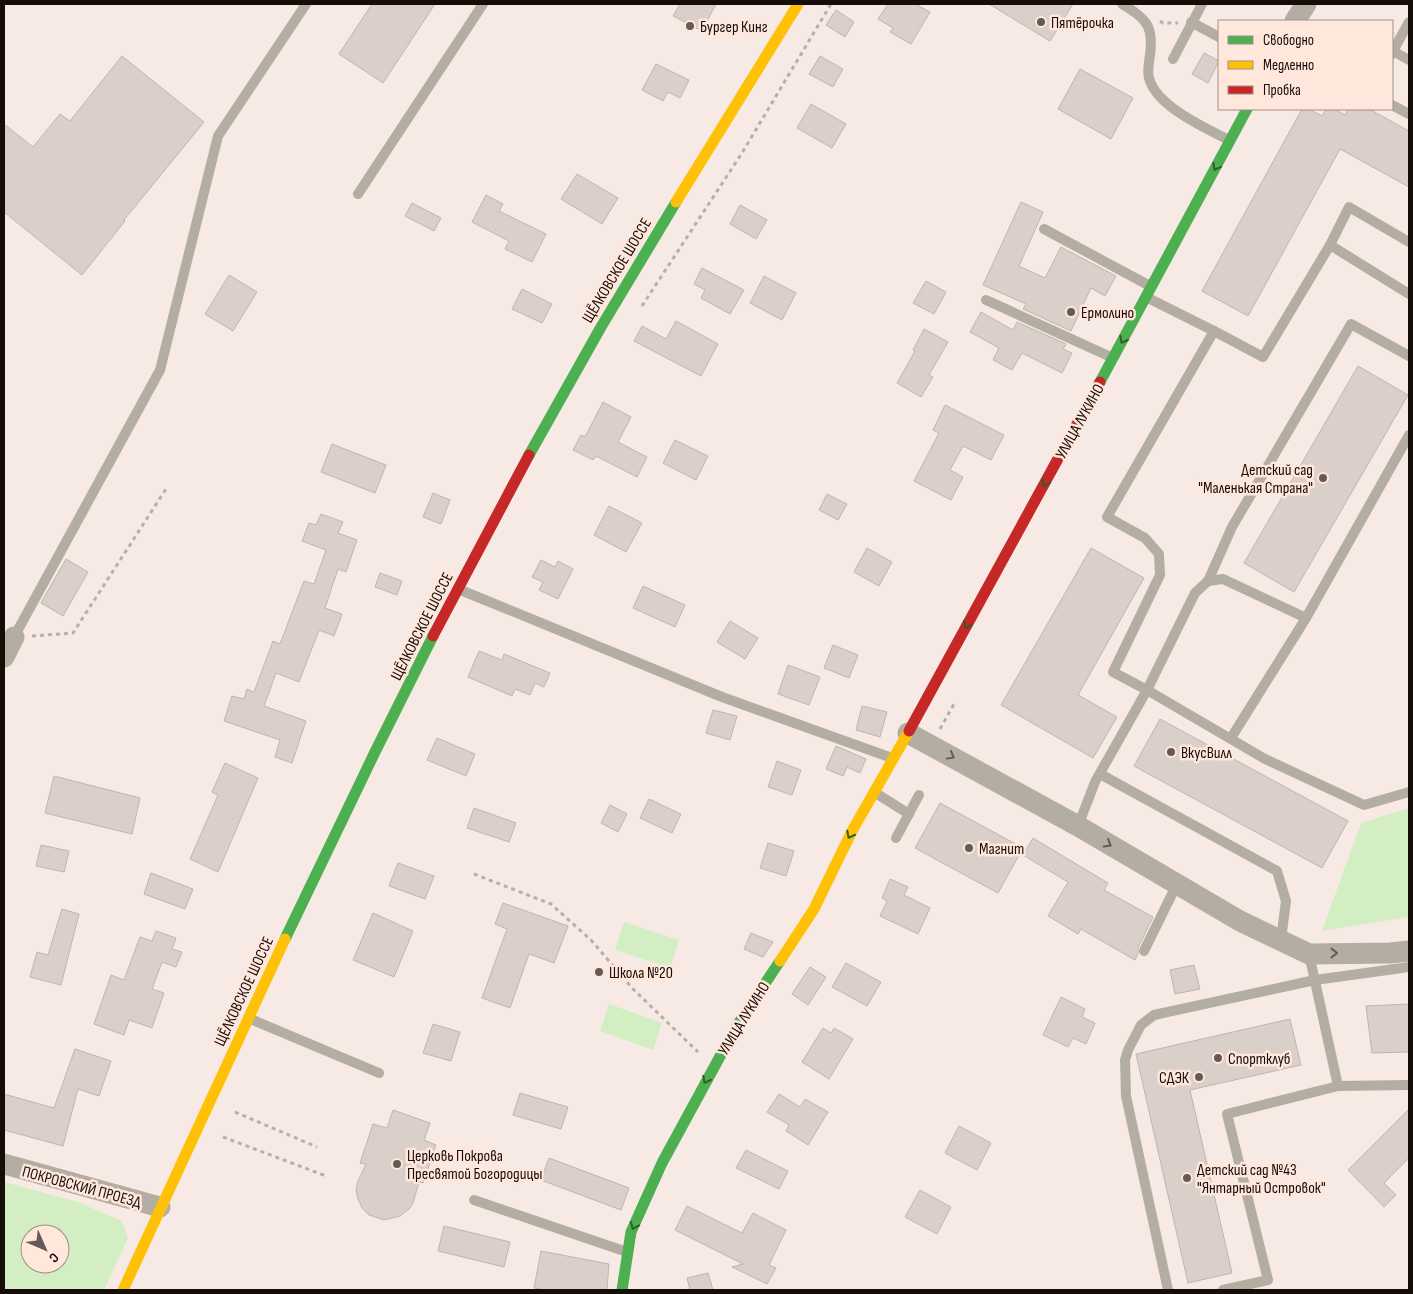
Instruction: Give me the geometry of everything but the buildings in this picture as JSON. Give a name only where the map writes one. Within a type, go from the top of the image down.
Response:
[{"type":"main road","name":"ЩЁЛКОВСКОЕ ШОССЕ","points":[[123,1290],[331,840],[457,588],[614,304],[798,4]]},
{"type":"main road","name":"УЛИЦА ЛУКИНО","points":[[622,1290],[631,1232],[662,1163],[712,1067],[736,1026],[814,909],[852,830],[908,733],[1246,110]]},
{"type":"street","points":[[1296,20],[1306,4]]},
{"type":"street","points":[[4,657],[14,637]]},
{"type":"street","points":[[908,733],[1078,826],[1240,921],[1309,954],[1409,951]]},
{"type":"street","name":"ПОКРОВСКИЙ ПРОЕЗД","points":[[4,1164],[160,1207]]},
{"type":"lane","points":[[14,637],[160,370],[218,136],[306,4]]},
{"type":"lane","points":[[358,194],[483,4]]},
{"type":"lane","points":[[1122,4],[1136,12],[1146,22],[1152,34],[1149,77],[1153,86],[1174,108],[1195,122],[1230,140]]},
{"type":"lane","points":[[1173,59],[1202,4]]},
{"type":"lane","points":[[1192,22],[1218,37]]},
{"type":"lane","points":[[1409,22],[1393,53],[1409,60]]},
{"type":"lane","points":[[1393,106],[1409,114]]},
{"type":"lane","points":[[1044,229],[1214,331],[1264,357],[1330,245],[1348,207],[1409,242]]},
{"type":"lane","points":[[1330,245],[1409,294]]},
{"type":"lane","points":[[986,300],[1113,358]]},
{"type":"lane","points":[[1078,826],[1100,774],[1147,690],[1195,593],[1208,581],[1232,526],[1351,324],[1409,356]]},
{"type":"lane","points":[[1214,331],[1107,517],[1144,538],[1159,554],[1160,575],[1113,672],[1266,758],[1364,805],[1409,792]]},
{"type":"lane","points":[[1230,738],[1306,618],[1409,435]]},
{"type":"lane","points":[[1208,581],[1223,579],[1306,618]]},
{"type":"lane","points":[[457,588],[722,698],[893,759]]},
{"type":"lane","points":[[1100,774],[1277,871],[1286,901],[1281,940]]},
{"type":"lane","points":[[874,792],[909,814]]},
{"type":"lane","points":[[896,838],[919,795]]},
{"type":"lane","points":[[1144,951],[1177,884]]},
{"type":"lane","points":[[1309,954],[1338,1086]]},
{"type":"lane","points":[[1168,1290],[1126,1096],[1125,1060],[1141,1025],[1154,1015],[1315,980],[1409,967]]},
{"type":"lane","points":[[248,1018],[379,1073]]},
{"type":"lane","points":[[1222,1290],[1268,1280],[1227,1114],[1338,1086],[1409,1085]]},
{"type":"lane","points":[[474,1200],[628,1252]]},
{"type":"path","points":[[638,312],[742,153],[831,4]]},
{"type":"path","points":[[14,637],[73,634],[166,489]]},
{"type":"path","points":[[474,874],[551,904],[591,940],[633,989],[699,1053]]},
{"type":"path","points":[[235,1112],[317,1146]]},
{"type":"path","points":[[223,1137],[326,1176]]},
{"type":"green space","points":[[1409,808],[1409,917],[1322,931],[1361,823]]},
{"type":"green space","points":[[624,922],[679,940],[670,968],[615,950]]},
{"type":"green space","points":[[609,1004],[662,1023],[653,1050],[600,1031]]},
{"type":"green space","points":[[4,1182],[78,1202],[122,1221],[128,1238],[104,1290],[4,1290]]},
{"type":"traffic: fast","points":[[1100,382],[1246,110]]},
{"type":"traffic: fast","points":[[529,455],[601,327],[676,202]]},
{"type":"traffic: fast","points":[[285,939],[433,636]]},
{"type":"traffic: fast","points":[[622,1290],[631,1232],[662,1163],[736,1027],[780,961]]},
{"type":"traffic: slow","points":[[676,202],[798,4]]},
{"type":"traffic: slow","points":[[780,961],[814,909],[852,831],[909,731]]},
{"type":"traffic: slow","points":[[123,1290],[285,939]]},
{"type":"traffic: jam","points":[[909,731],[1100,382]]},
{"type":"traffic: jam","points":[[433,636],[529,455]]},
{"type":"place","name":"Пятёрочка","points":[[1041,22]]},
{"type":"place","name":"Бургер Кинг","points":[[690,26]]},
{"type":"place","name":"Ермолино","points":[[1071,312]]},
{"type":"place","name":"Детский сад \"Маленькая Страна\"","points":[[1323,478]]},
{"type":"place","name":"ВкусВилл","points":[[1171,752]]},
{"type":"place","name":"Магнит","points":[[969,848]]},
{"type":"place","name":"Школа №20","points":[[599,972]]},
{"type":"place","name":"Спортклуб","points":[[1218,1058]]},
{"type":"place","name":"СДЭК","points":[[1199,1077]]},
{"type":"place","name":"Церковь Покрова Пресвятой Богородицы","points":[[397,1164]]},
{"type":"place","name":"Детский сад №43 \"Янтарный Островок\"","points":[[1187,1178]]}]
